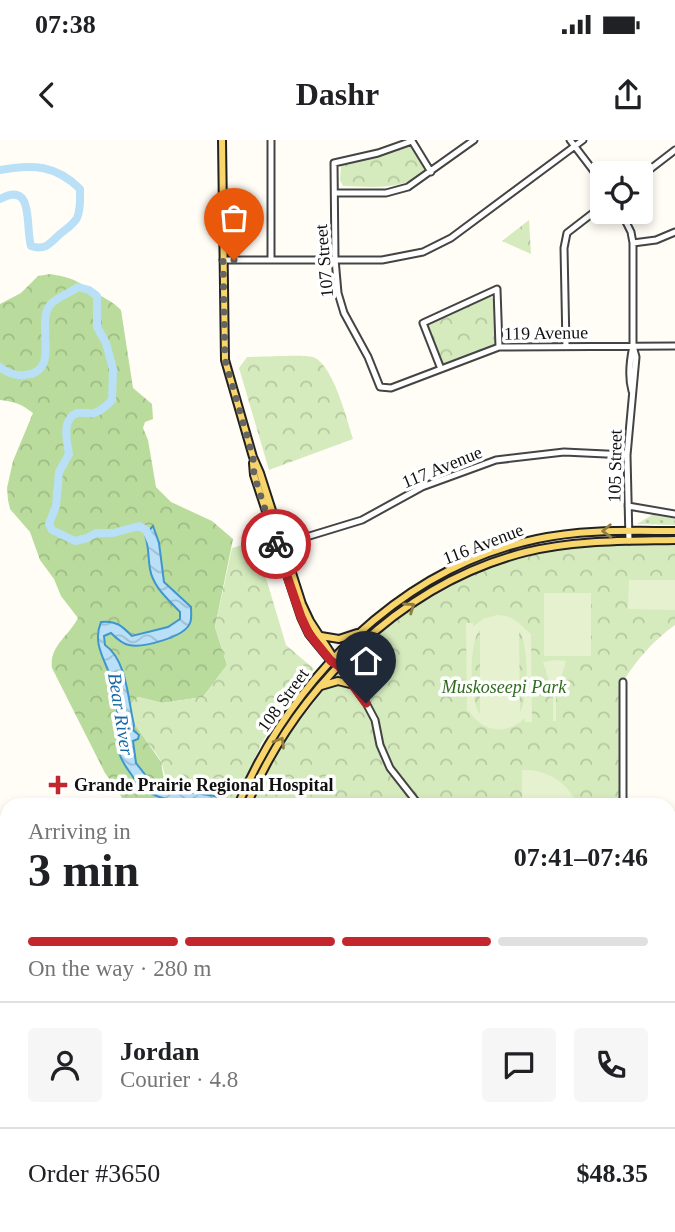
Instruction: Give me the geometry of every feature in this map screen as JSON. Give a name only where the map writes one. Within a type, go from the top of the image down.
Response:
[{"type":"main road","name":"108 Street","points":[[222,140],[225,360],[301,617],[309,634],[333,659]]},
{"type":"main road","name":"116 Avenue","points":[[333,659],[390,608],[434,580],[491,552],[554,536],[675,531]]},
{"type":"main road","name":"116 Avenue","points":[[339,666],[405,610],[449,583],[511,556],[555,546],[675,540]]},
{"type":"main road","name":"108 Street","points":[[279,545],[302,604],[333,659]]},
{"type":"main road","points":[[317,632],[329,639],[339,639],[363,631]]},
{"type":"main road","name":"108 Street","points":[[241,798],[276,731],[310,684],[333,659]]},
{"type":"main road","points":[[333,659],[339,666]]},
{"type":"main road","name":"108 Street","points":[[251,798],[284,734],[320,686],[339,666]]},
{"type":"main road","points":[[320,686],[338,681],[354,685]]},
{"type":"street","points":[[271,140],[271,260]]},
{"type":"street","points":[[335,193],[396,191],[408,187],[474,140]]},
{"type":"street","points":[[570,140],[590,166]]},
{"type":"street","points":[[223,260],[394,259],[422,252],[451,238],[583,140]]},
{"type":"street","points":[[412,141],[431,172]]},
{"type":"street","name":"107 Street","points":[[383,389],[344,313],[338,293],[334,259],[334,163],[378,153],[412,141]]},
{"type":"street","points":[[653,167],[675,150]]},
{"type":"street","points":[[566,346],[567,233],[590,215]]},
{"type":"street","name":"105 Street","points":[[627,224],[633,243],[633,346],[636,357],[627,455],[629,541]]},
{"type":"street","points":[[633,243],[656,240],[675,232]]},
{"type":"street","points":[[441,369],[423,323],[497,289],[499,347]]},
{"type":"street","name":"119 Avenue","points":[[383,389],[499,347],[675,346]]},
{"type":"street","name":"117 Avenue","points":[[279,545],[362,520],[422,487],[496,460],[564,452],[627,455]]},
{"type":"street","points":[[628,506],[675,514]]},
{"type":"street","points":[[339,666],[354,685],[374,720],[380,745],[390,768],[414,798]]},
{"type":"street","points":[[623,798],[624,682]]},
{"type":"green space","points":[[407,146],[413,148],[424,169],[423,175],[394,185],[343,186],[340,180],[341,165]]},
{"type":"green space","points":[[529,220],[531,254],[502,241]]},
{"type":"green space","points":[[50,274],[78,282],[121,310],[133,388],[152,404],[153,419],[145,422],[143,428],[148,440],[156,487],[171,502],[212,521],[233,539],[215,627],[227,665],[203,697],[162,703],[138,697],[132,720],[161,762],[164,780],[157,796],[161,798],[122,798],[105,773],[52,668],[57,647],[78,618],[61,596],[54,579],[40,560],[30,532],[10,509],[7,488],[13,461],[33,413],[17,404],[0,400],[0,304],[21,293],[38,276]]},
{"type":"green space","points":[[490,296],[495,301],[495,347],[447,365],[443,363],[428,324]]},
{"type":"green space","points":[[308,356],[320,362],[333,381],[353,439],[269,470],[239,368],[247,357]]},
{"type":"green space","points":[[652,515],[675,519],[675,525],[637,524]]},
{"type":"green space","points":[[260,519],[270,552],[260,558],[286,645],[314,669],[262,742],[237,798],[182,798],[171,789],[160,760],[137,728],[130,710],[138,697],[162,703],[203,697],[227,665],[215,627],[232,548],[249,543]]},
{"type":"green space","name":"Muskoseepi Park","points":[[675,542],[675,625],[646,651],[623,682],[626,798],[254,798],[280,746],[350,656],[419,601],[480,568],[563,545]]},
{"type":"green space","points":[[629,580],[675,580],[675,610],[628,609]]},
{"type":"green space","points":[[544,593],[591,593],[591,656],[544,656]]},
{"type":"green space","points":[[497,615],[508,617],[531,634],[532,722],[525,722],[525,718],[510,727],[495,729],[481,723],[467,711],[466,623],[473,623],[473,627],[483,619]],"holes":[[[480,631],[480,714],[472,685],[473,647]],[[519,631],[525,647],[527,671],[520,712]]]},
{"type":"green space","points":[[566,661],[556,694],[556,721],[553,721],[553,694],[543,662]]},
{"type":"green space","points":[[522,770],[531,770],[555,778],[574,798],[522,798]]},
{"type":"water","points":[[153,526],[159,543],[164,582],[191,607],[191,617],[187,628],[180,633],[153,643],[129,645],[111,633],[104,636],[105,645],[118,660],[122,670],[133,730],[139,735],[138,739],[133,741],[136,763],[151,782],[168,789],[219,798],[164,798],[150,793],[137,783],[119,753],[116,694],[99,647],[98,631],[101,622],[118,624],[132,636],[168,627],[180,619],[180,612],[154,581],[145,535]]},
{"type":"waterway","name":"Bear River","points":[[0,170],[33,167],[62,175],[80,189],[80,208],[71,225],[40,248],[31,246],[24,201],[19,196],[11,195],[0,199]]},
{"type":"waterway","name":"Bear River","points":[[0,367],[18,375],[36,372],[45,357],[46,313],[50,305],[78,287],[97,296],[97,327],[106,343],[113,369],[112,400],[97,412],[77,413],[69,420],[66,431],[69,454],[59,472],[56,506],[49,524],[52,530],[75,541],[96,533],[113,533],[139,526],[146,530],[152,543]]},
{"type":"way so far","points":[[234,260],[223,260],[225,360],[253,457],[254,475],[276,544]]},
{"type":"place","name":"Grande Prairie Regional Hospital","points":[[58,785]]},
{"type":"route","points":[[276,544],[309,634],[331,661],[339,666],[366,703]]}]
